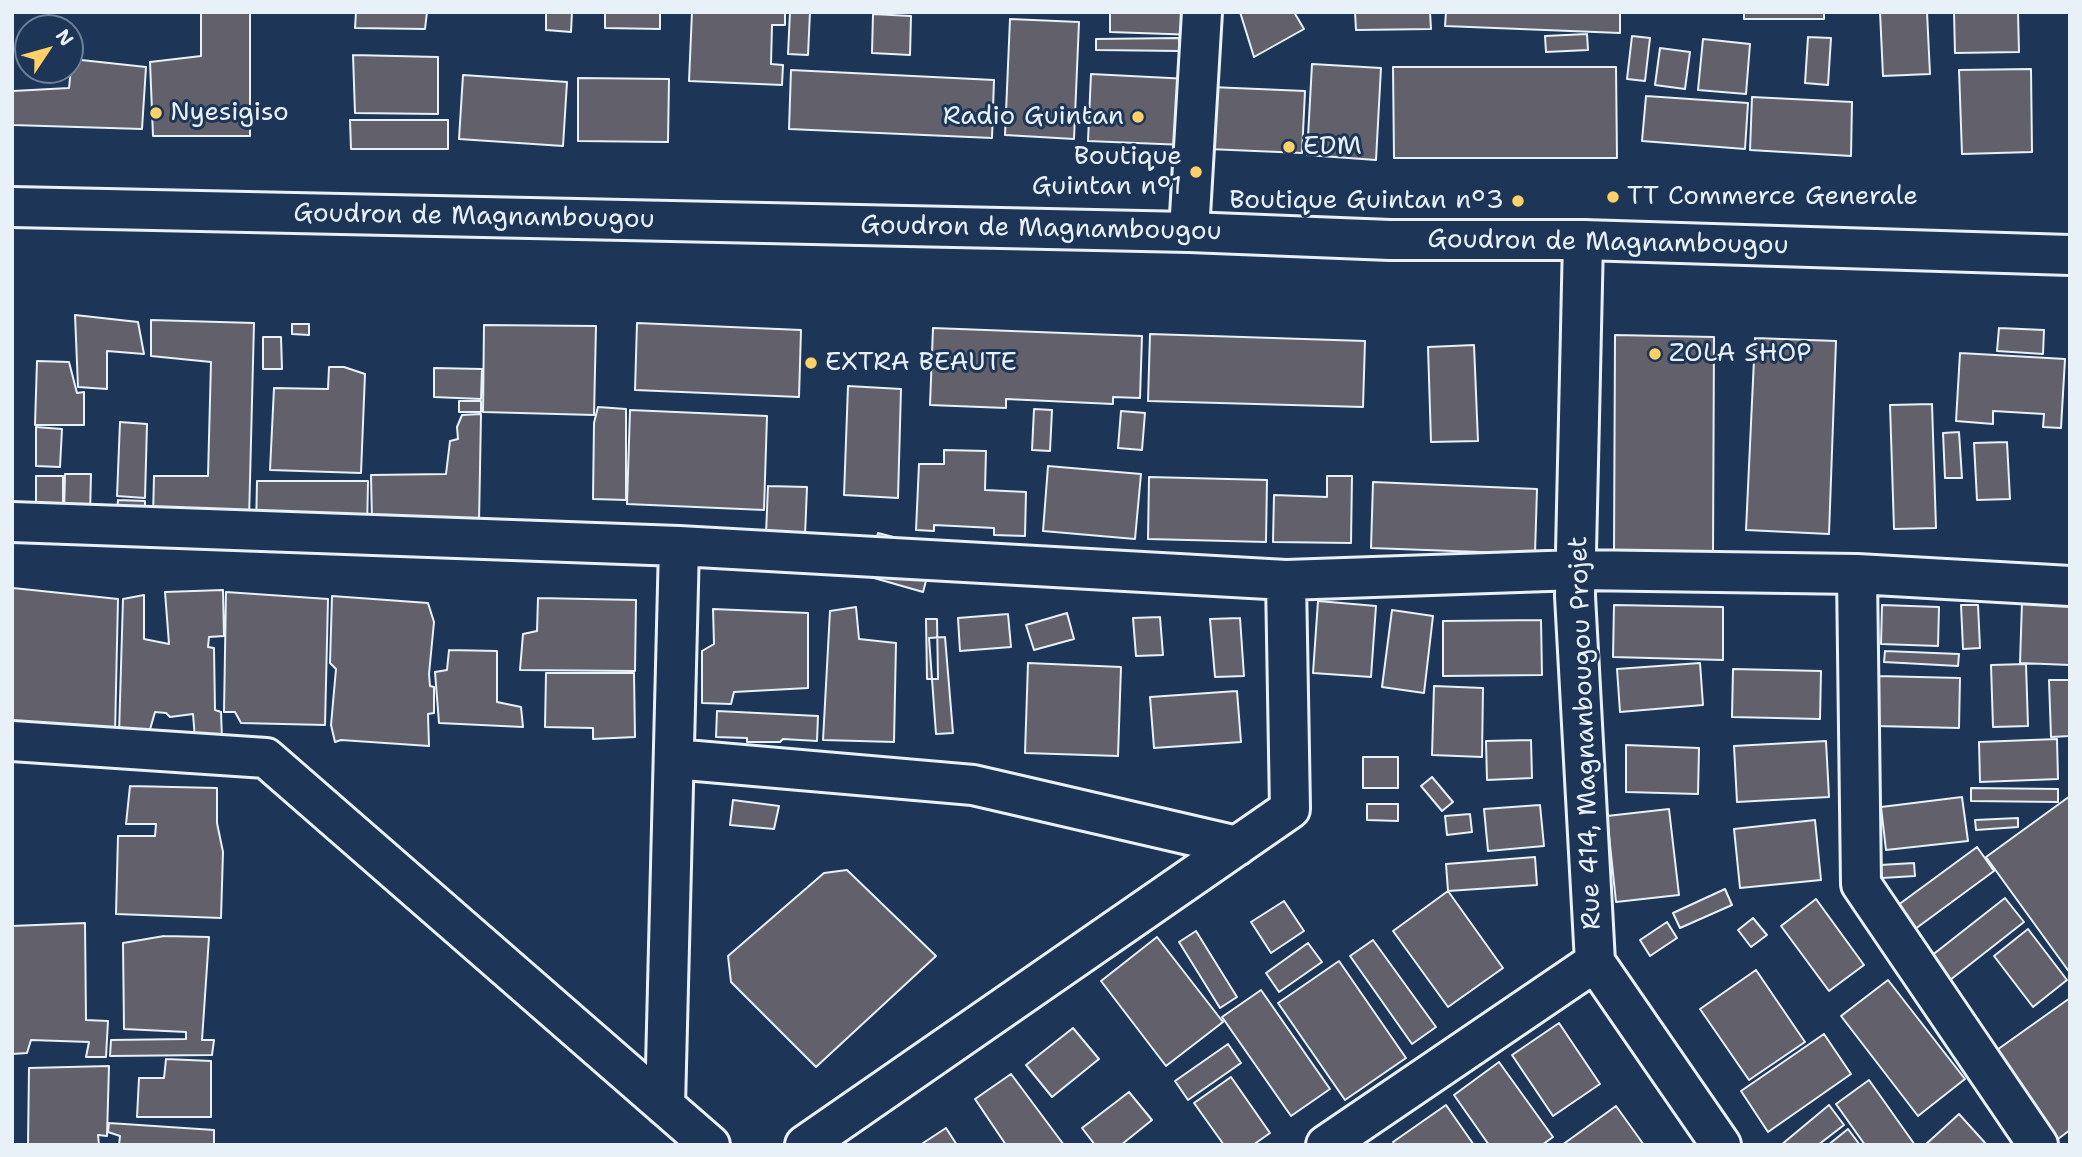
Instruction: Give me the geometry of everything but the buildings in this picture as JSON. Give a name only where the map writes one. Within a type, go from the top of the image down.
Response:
[{"type":"street","points":[[1189,232],[1202,12]]},
{"type":"street","name":"Goudron de Magnambougou","points":[[12,207],[1189,232],[1390,240],[1583,240],[2070,255]]},
{"type":"street","name":"Rue 414, Magnanbougou Projet","points":[[1583,240],[1575,596],[1595,962],[1721,1145]]},
{"type":"street","points":[[12,522],[679,547],[1286,580],[1577,570],[1857,574],[2070,586]]},
{"type":"street","points":[[665,1106],[679,547]]},
{"type":"street","points":[[1857,574],[1861,884],[2038,1145]]},
{"type":"street","points":[[805,1145],[1290,809],[1286,580]]},
{"type":"street","points":[[12,741],[266,758],[710,1145]]},
{"type":"street","points":[[674,759],[973,785],[1237,846]]},
{"type":"street","points":[[1344,1140],[1595,962]]},
{"type":"place","name":"Nyesigiso","points":[[156,113]]},
{"type":"place","name":"Radio Guintan","points":[[1138,117]]},
{"type":"place","name":"EDM","points":[[1289,147]]},
{"type":"place","name":"Boutique Guintan n°1","points":[[1196,172]]},
{"type":"place","name":"TT Commerce Generale","points":[[1613,197]]},
{"type":"place","name":"Boutique Guintan n°3","points":[[1518,201]]},
{"type":"place","name":"ZOLA SHOP","points":[[1655,354]]},
{"type":"place","name":"EXTRA BEAUTE","points":[[811,363]]}]
